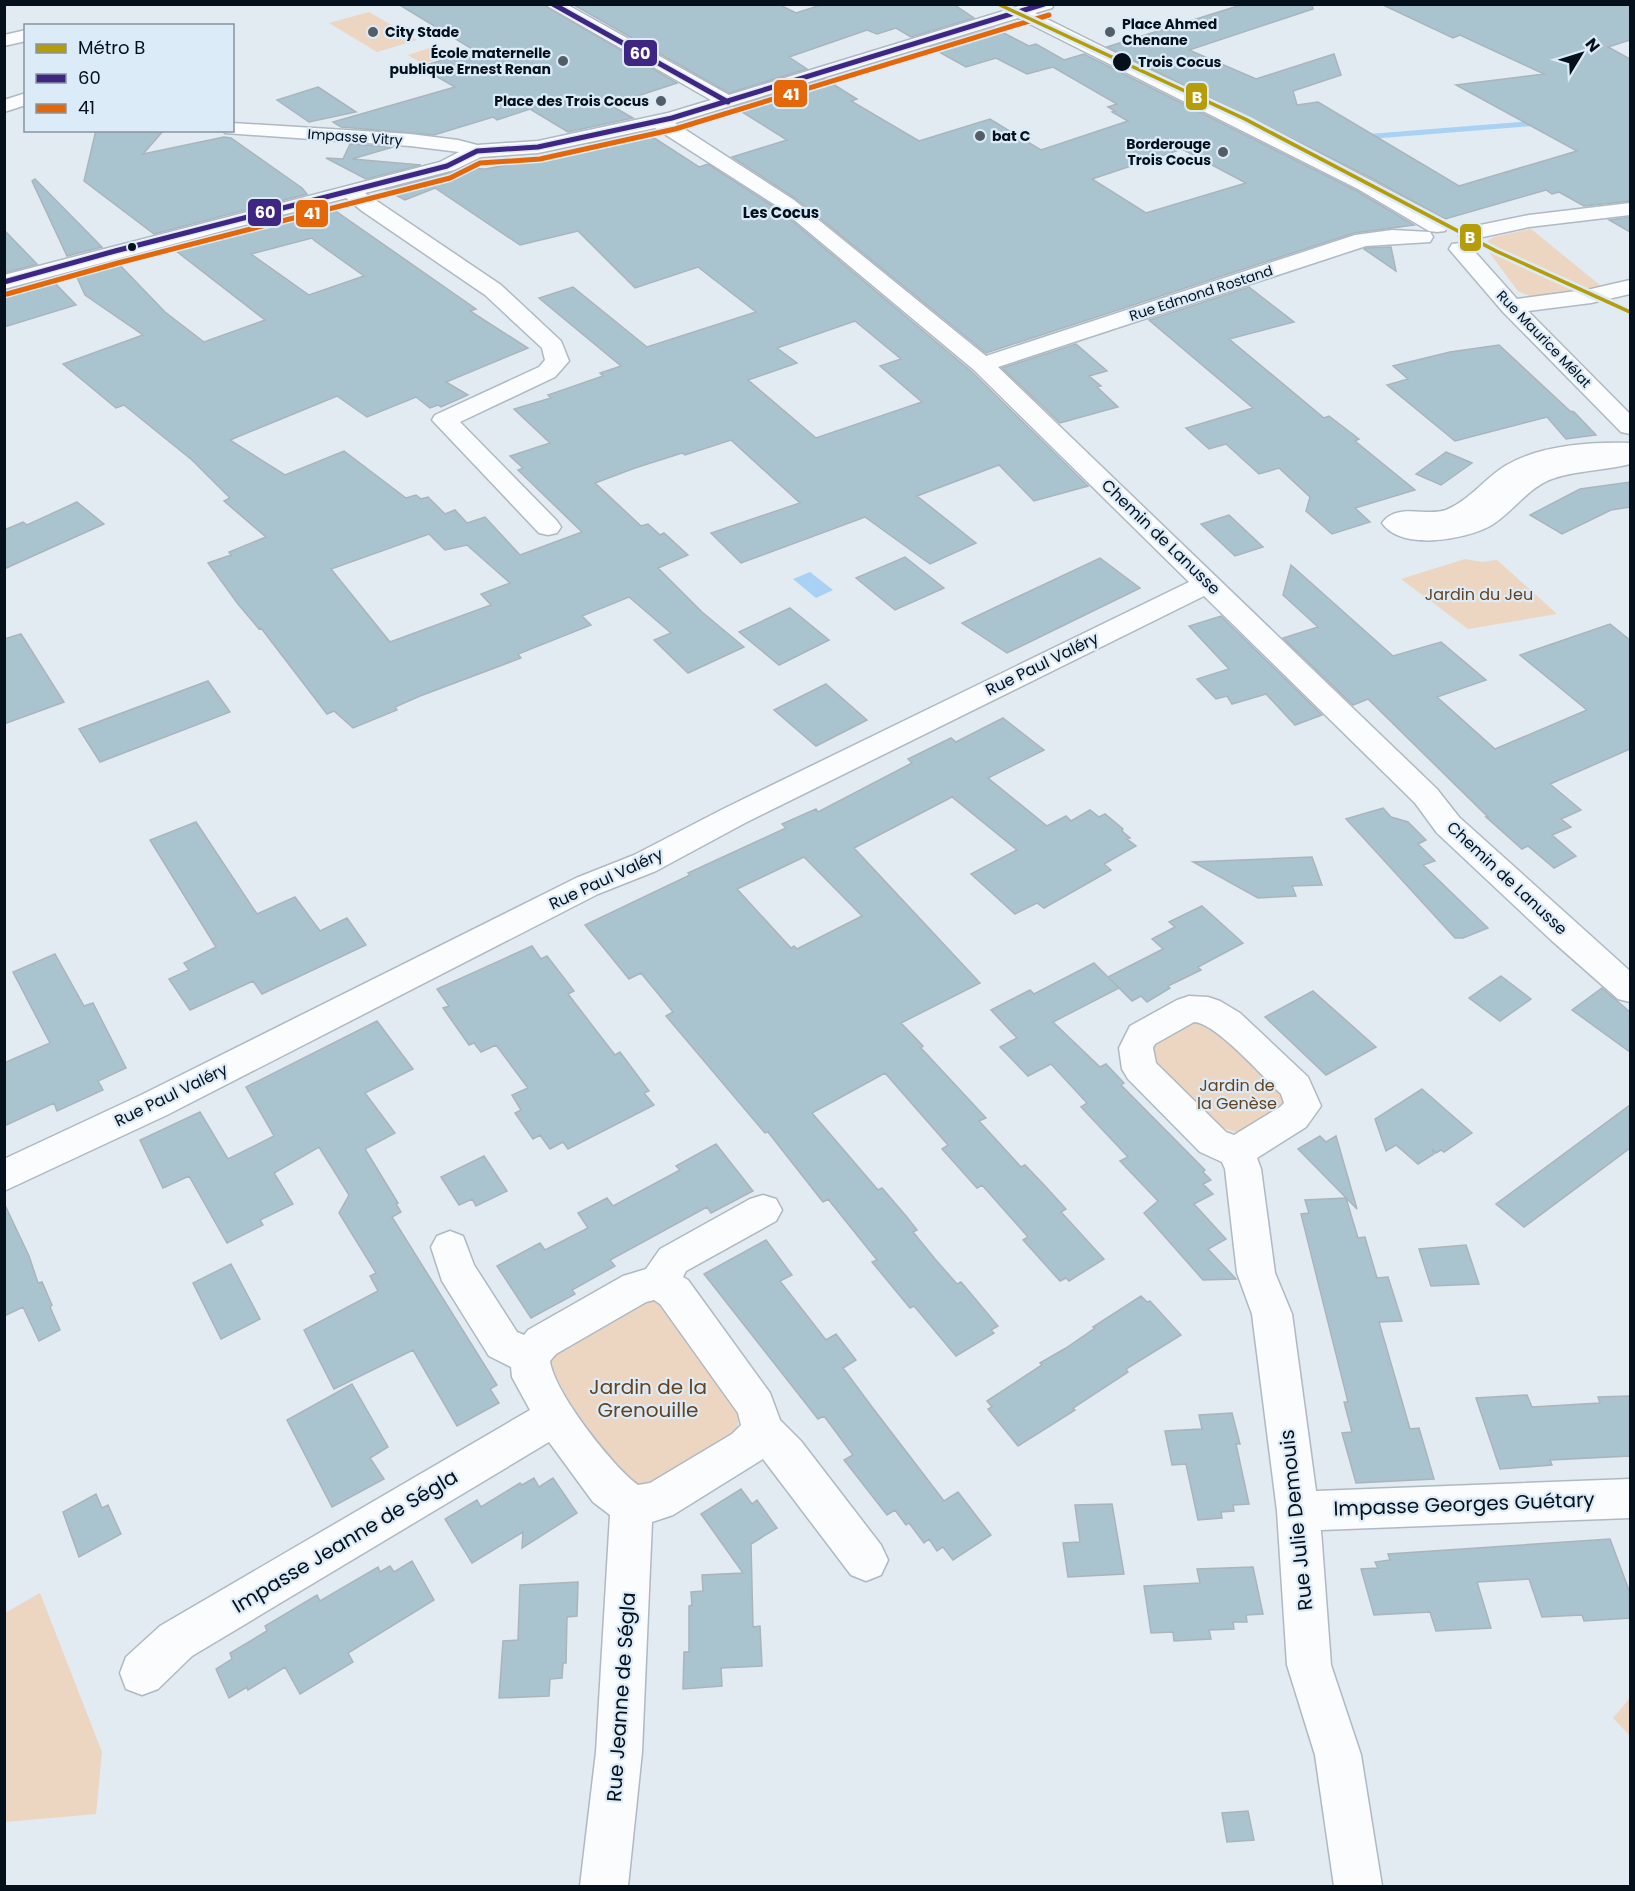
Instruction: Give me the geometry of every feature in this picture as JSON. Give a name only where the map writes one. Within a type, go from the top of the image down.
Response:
[{"type":"street","points":[[552,4],[728,102]]},
{"type":"street","points":[[4,282],[114,251],[447,166],[477,151],[538,147],[660,122],[902,50],[1046,4]]},
{"type":"street","points":[[1019,12],[1365,185],[1429,232],[1437,247],[1529,221],[1630,209]]},
{"type":"street","points":[[4,41],[24,36]]},
{"type":"street","points":[[4,106],[24,100]]},
{"type":"street","points":[[4,120],[24,119]]},
{"type":"street","name":"Chemin de Lanusse","points":[[660,122],[795,211],[982,365],[1426,796],[1448,825],[1563,932],[1630,990]]},
{"type":"street","name":"Impasse Vitry","points":[[234,129],[410,140],[458,146],[477,151]]},
{"type":"street","points":[[349,190],[369,207],[493,290],[553,346],[558,361],[547,372],[444,420],[548,527]]},
{"type":"street","name":"Rue Edmond Rostand","points":[[982,365],[1363,240],[1429,232]]},
{"type":"street","name":"Rue Maurice Mélat","points":[[1464,241],[1511,307],[1630,427]]},
{"type":"street","points":[[1511,307],[1591,296],[1630,287]]},
{"type":"street","points":[[1630,450],[1605,449],[1558,464],[1533,478],[1489,517],[1468,526],[1436,531],[1407,531],[1399,528],[1395,523],[1399,520],[1435,520],[1461,514],[1514,471],[1539,461],[1558,464],[1630,458]]},
{"type":"street","name":"Rue Paul Valéry","points":[[4,1176],[154,1105],[587,886],[645,863],[754,806],[1208,583]]},
{"type":"street","points":[[1189,1009],[1208,1010],[1228,1022],[1296,1087],[1303,1106],[1293,1118],[1237,1152],[1213,1142],[1140,1069],[1136,1048],[1142,1035],[1189,1009]]},
{"type":"street","name":"Rue Julie Demouis","points":[[1237,1152],[1243,1168],[1256,1273],[1272,1314],[1298,1511],[1309,1665],[1338,1755],[1358,1887]]},
{"type":"street","points":[[658,1283],[673,1260],[763,1210]]},
{"type":"street","points":[[450,1247],[456,1270],[503,1344],[530,1357]]},
{"type":"street","points":[[763,1430],[747,1448],[658,1501],[632,1506],[608,1488],[555,1417],[532,1377],[530,1357],[542,1342],[637,1288],[658,1283],[674,1292],[756,1406],[763,1430],[786,1454],[867,1560]]},
{"type":"street","name":"Impasse Jeanne de Ségla","points":[[142,1673],[176,1641],[555,1417]]},
{"type":"street","name":"Impasse Georges Guétary","points":[[1298,1511],[1630,1498]]},
{"type":"street","name":"Rue Jeanne de Ségla","points":[[604,1887],[620,1752],[632,1506]]},
{"type":"green space","name":"City Stade","points":[[369,12],[417,40],[377,52],[329,23]]},
{"type":"green space","points":[[436,46],[451,55],[423,64],[408,55]]},
{"type":"green space","points":[[1531,229],[1601,286],[1532,297],[1518,291],[1486,248],[1486,242],[1494,237]]},
{"type":"green space","name":"Jardin du Jeu","points":[[1465,559],[1482,562],[1497,560],[1557,614],[1468,629],[1401,579]]},
{"type":"green space","name":"Jardin de la Genèse","points":[[1192,1019],[1202,1020],[1279,1083],[1285,1101],[1282,1109],[1250,1130],[1236,1132],[1216,1126],[1156,1064],[1152,1052],[1154,1044]]},
{"type":"green space","name":"Jardin de la Grenouille","points":[[660,1298],[741,1409],[736,1433],[682,1474],[640,1486],[622,1482],[548,1377],[547,1362],[555,1349],[614,1310]]},
{"type":"green space","points":[[40,1593],[102,1752],[96,1814],[5,1822],[5,1613]]},
{"type":"green space","points":[[1630,1698],[1630,1736],[1613,1718]]},
{"type":"water","points":[[810,572],[833,590],[816,598],[793,579]]},
{"type":"building","points":[[398,4],[542,4],[677,83],[610,105],[633,118],[568,132],[530,109],[497,120],[493,117],[434,135],[341,127],[333,122],[455,87],[420,67],[474,50]]},
{"type":"building","points":[[572,4],[778,4],[796,13],[824,4],[953,4],[974,18],[911,37],[896,28],[877,34],[867,30],[789,57],[807,69],[729,93]]},
{"type":"building","points":[[1244,4],[1312,4],[1313,9],[1189,50],[1256,79],[1334,54],[1341,75],[1293,91],[1297,105],[1318,102],[1459,186],[1577,151],[1456,85],[1544,74],[1460,35],[1453,38],[1381,4],[1630,4],[1630,40],[1608,47],[1630,59],[1630,201],[1584,206],[1559,192],[1552,194],[1546,190],[1445,219],[1373,179],[1107,47]]},
{"type":"building","points":[[994,28],[1029,46],[1036,44],[1064,60],[1084,54],[1357,191],[1414,225],[1354,233],[986,353],[795,198],[732,157],[787,140],[734,107],[825,79],[857,99],[851,101],[919,141],[990,119],[1041,150],[1128,121],[1112,112],[1115,111],[1108,107],[1117,104],[1053,67],[1027,74],[996,58],[966,67],[930,47]],"holes":[[[1182,149],[1246,183],[1146,213],[1092,179]]]},
{"type":"building","points":[[318,87],[356,112],[309,122],[277,100]]},
{"type":"building","points":[[96,132],[162,132],[143,154],[224,137],[231,138],[302,188],[307,194],[154,234],[84,181]]},
{"type":"building","points":[[645,132],[699,167],[708,164],[779,210],[972,372],[1088,486],[1034,501],[999,465],[917,496],[976,543],[930,564],[865,517],[741,563],[711,533],[800,503],[731,440],[635,468],[595,483],[641,526],[648,524],[660,535],[664,533],[688,555],[658,568],[702,612],[744,647],[688,673],[654,640],[671,633],[629,597],[582,616],[591,625],[518,654],[521,658],[420,696],[395,707],[397,710],[353,728],[334,711],[327,714],[261,628],[259,629],[238,604],[208,563],[231,555],[229,552],[266,537],[224,501],[230,498],[192,460],[124,405],[116,408],[63,364],[143,335],[85,295],[75,273],[116,261],[165,312],[204,342],[265,320],[171,247],[317,208],[319,211],[320,207],[327,205],[476,309],[470,311],[528,348],[446,382],[468,395],[441,407],[438,405],[430,408],[416,397],[367,417],[337,396],[230,440],[285,475],[344,451],[406,498],[416,495],[421,499],[428,497],[445,514],[455,510],[467,523],[485,517],[520,555],[582,532],[518,470],[523,468],[510,456],[550,443],[514,409],[551,398],[548,395],[603,376],[600,373],[621,366],[539,298],[573,287],[647,347],[756,312],[698,267],[635,288],[578,231],[520,245],[435,188],[405,200],[386,190],[464,168],[485,169],[593,147],[589,144]],"holes":[[[312,238],[315,241],[364,276],[309,295],[251,254]],[[855,321],[901,359],[880,366],[922,402],[816,438],[748,380],[797,363],[777,348]],[[429,534],[445,550],[467,545],[510,583],[481,594],[491,605],[390,642],[331,569]]]},
{"type":"building","points":[[350,144],[393,147],[352,159],[421,165],[366,179],[326,158],[343,159]]},
{"type":"building","points":[[35,179],[102,247],[67,256],[32,181]]},
{"type":"building","points":[[1630,217],[1630,232],[1609,220]]},
{"type":"building","points":[[4,230],[37,264],[4,273]]},
{"type":"building","points":[[1391,247],[1396,271],[1364,249],[1366,248]]},
{"type":"building","points":[[51,279],[76,305],[4,327],[4,291]]},
{"type":"building","points":[[1249,287],[1294,322],[1229,339],[1324,418],[1329,416],[1359,439],[1355,441],[1415,490],[1355,508],[1370,522],[1332,534],[1306,511],[1310,497],[1279,468],[1259,474],[1226,444],[1209,449],[1186,428],[1253,408],[1149,320]]},
{"type":"building","points":[[1076,344],[1107,371],[1089,376],[1101,386],[1097,387],[1118,407],[1060,423],[1002,368]]},
{"type":"building","points":[[1499,345],[1570,411],[1574,412],[1596,435],[1566,439],[1547,417],[1455,441],[1387,385],[1408,379],[1393,366],[1450,352]]},
{"type":"building","points":[[1446,452],[1472,463],[1441,485],[1416,474]]},
{"type":"building","points":[[1630,482],[1630,507],[1611,510],[1562,534],[1530,515],[1580,489]]},
{"type":"building","points":[[77,502],[104,524],[4,569],[4,530],[23,522],[27,525]]},
{"type":"building","points":[[1229,515],[1263,547],[1235,556],[1201,524]]},
{"type":"building","points":[[905,557],[944,588],[895,610],[856,578]]},
{"type":"building","points":[[1100,558],[1140,588],[1007,653],[962,623]]},
{"type":"building","points":[[1291,565],[1393,656],[1441,642],[1486,680],[1437,697],[1495,749],[1587,710],[1520,655],[1610,624],[1630,640],[1630,749],[1550,784],[1581,810],[1561,819],[1571,827],[1552,835],[1576,856],[1554,868],[1528,846],[1522,849],[1486,817],[1488,817],[1368,699],[1353,705],[1283,638],[1318,627],[1283,595]]},
{"type":"building","points":[[790,608],[829,640],[779,665],[739,632]]},
{"type":"building","points":[[1221,616],[1322,715],[1295,725],[1266,694],[1232,704],[1227,696],[1216,699],[1197,679],[1229,669],[1189,626]]},
{"type":"building","points":[[21,634],[64,702],[4,724],[4,639]]},
{"type":"building","points":[[208,681],[230,712],[100,762],[79,729]]},
{"type":"building","points":[[826,684],[867,720],[816,746],[774,710]]},
{"type":"building","points":[[1003,718],[1044,750],[988,778],[1047,826],[1066,816],[1071,821],[1090,810],[1099,817],[1105,814],[1123,829],[1122,831],[1130,838],[1127,839],[1136,846],[1104,864],[1111,870],[1044,908],[1037,903],[1015,914],[971,874],[1017,850],[952,797],[854,848],[980,983],[901,1023],[986,1118],[979,1121],[1021,1167],[1025,1165],[1066,1209],[1061,1212],[1104,1259],[1069,1281],[1066,1278],[1060,1281],[1023,1240],[1028,1237],[982,1185],[977,1188],[942,1149],[948,1145],[885,1073],[812,1113],[878,1190],[882,1188],[917,1230],[913,1232],[935,1259],[957,1284],[961,1282],[998,1326],[991,1330],[994,1333],[956,1356],[914,1306],[910,1308],[872,1262],[877,1260],[828,1199],[823,1202],[768,1132],[765,1133],[666,1016],[673,1012],[641,973],[629,979],[585,925],[690,875],[688,873],[786,828],[782,824],[816,809],[818,812],[912,763],[908,759],[951,738],[956,742]],"holes":[[[804,857],[862,916],[797,949],[794,946],[791,948],[737,889]]]},
{"type":"building","points":[[1383,808],[1391,817],[1408,822],[1426,840],[1418,844],[1435,861],[1423,865],[1488,928],[1463,938],[1455,938],[1346,819]]},
{"type":"building","points":[[196,822],[257,914],[295,897],[320,931],[347,918],[366,945],[262,994],[253,981],[190,1010],[169,979],[189,970],[184,963],[216,947],[150,840]]},
{"type":"building","points":[[1312,857],[1322,885],[1292,886],[1296,896],[1258,898],[1193,862]]},
{"type":"building","points":[[1202,906],[1243,943],[1198,967],[1201,970],[1168,986],[1170,988],[1147,1002],[1141,996],[1132,1001],[1108,977],[1163,949],[1152,939],[1175,927],[1169,922]]},
{"type":"building","points":[[532,946],[541,959],[547,956],[574,991],[568,994],[615,1055],[620,1052],[649,1091],[644,1093],[654,1105],[568,1149],[563,1142],[550,1149],[540,1135],[533,1139],[515,1113],[521,1110],[512,1095],[528,1088],[496,1045],[481,1052],[474,1043],[469,1045],[443,1008],[449,1006],[437,989]]},
{"type":"building","points":[[55,954],[84,1006],[93,1003],[126,1068],[98,1081],[103,1090],[57,1111],[54,1103],[4,1126],[4,1063],[50,1043],[13,972]]},
{"type":"building","points":[[1094,963],[1119,988],[1053,1022],[1100,1067],[1106,1064],[1124,1083],[1121,1085],[1205,1170],[1203,1172],[1211,1180],[1203,1184],[1213,1194],[1194,1204],[1226,1239],[1208,1249],[1236,1279],[1203,1280],[1144,1213],[1158,1201],[1120,1161],[1128,1157],[1081,1107],[1087,1103],[1051,1064],[1028,1076],[1000,1047],[1017,1038],[991,1010],[1030,990],[1034,994]]},
{"type":"building","points":[[1501,976],[1531,999],[1500,1021],[1469,998]]},
{"type":"building","points":[[1602,988],[1630,1012],[1630,1052],[1572,1010]]},
{"type":"building","points":[[1313,991],[1376,1047],[1326,1075],[1265,1017]]},
{"type":"building","points":[[377,1021],[413,1069],[365,1093],[395,1133],[365,1149],[398,1203],[396,1204],[401,1212],[392,1217],[497,1385],[490,1389],[499,1403],[457,1426],[413,1350],[334,1389],[304,1330],[378,1291],[370,1276],[376,1273],[339,1213],[349,1195],[319,1147],[274,1173],[293,1204],[260,1220],[263,1225],[227,1243],[189,1176],[163,1188],[140,1140],[200,1112],[228,1159],[274,1136],[246,1087]]},
{"type":"building","points":[[1422,1089],[1472,1133],[1444,1152],[1441,1150],[1436,1153],[1433,1150],[1434,1154],[1418,1164],[1396,1145],[1386,1151],[1375,1119]]},
{"type":"building","points":[[1630,1105],[1630,1148],[1524,1227],[1496,1204]]},
{"type":"building","points":[[1320,1136],[1326,1142],[1336,1136],[1357,1209],[1298,1149]]},
{"type":"building","points":[[716,1144],[753,1191],[711,1213],[707,1207],[610,1260],[615,1266],[572,1290],[575,1294],[531,1318],[497,1266],[540,1243],[545,1250],[588,1228],[578,1213],[607,1198],[613,1206],[680,1170],[676,1166]]},
{"type":"building","points":[[484,1156],[507,1191],[476,1206],[472,1199],[459,1205],[441,1177]]},
{"type":"building","points":[[1346,1198],[1358,1238],[1365,1237],[1377,1278],[1388,1277],[1402,1321],[1379,1322],[1410,1429],[1419,1428],[1434,1479],[1356,1483],[1342,1433],[1352,1432],[1344,1402],[1348,1402],[1301,1214],[1309,1213],[1305,1200]]},
{"type":"building","points":[[4,1203],[29,1256],[38,1283],[42,1282],[60,1330],[39,1341],[23,1307],[4,1316]]},
{"type":"building","points":[[766,1240],[792,1275],[780,1281],[826,1340],[836,1334],[856,1360],[843,1368],[872,1407],[944,1501],[958,1492],[991,1535],[953,1560],[943,1547],[937,1551],[929,1539],[924,1543],[909,1523],[906,1525],[895,1510],[887,1515],[844,1460],[853,1455],[824,1416],[818,1419],[704,1274]]},
{"type":"building","points":[[1466,1245],[1479,1284],[1431,1286],[1419,1249]]},
{"type":"building","points":[[231,1264],[260,1319],[221,1339],[193,1283]]},
{"type":"building","points":[[1141,1296],[1147,1302],[1150,1301],[1181,1335],[1126,1369],[1128,1372],[1073,1408],[1075,1410],[1018,1446],[988,1409],[992,1407],[987,1401]]},
{"type":"building","points":[[352,1384],[388,1447],[370,1458],[384,1479],[332,1507],[287,1420]]},
{"type":"building","points":[[1527,1395],[1532,1407],[1600,1403],[1598,1397],[1630,1396],[1630,1456],[1550,1460],[1552,1465],[1500,1469],[1476,1398]]},
{"type":"building","points":[[1232,1413],[1240,1444],[1236,1444],[1249,1504],[1233,1505],[1234,1511],[1221,1512],[1222,1518],[1198,1520],[1186,1464],[1172,1465],[1165,1431],[1202,1429],[1199,1415]]},
{"type":"building","points":[[534,1478],[539,1487],[553,1478],[577,1513],[522,1548],[523,1532],[472,1563],[445,1519],[477,1500],[481,1507],[520,1483],[522,1485]]},
{"type":"building","points":[[741,1489],[752,1504],[757,1500],[777,1528],[751,1544],[753,1627],[760,1626],[762,1666],[721,1668],[722,1686],[683,1689],[684,1652],[689,1652],[691,1592],[703,1591],[702,1575],[743,1573],[701,1514]]},
{"type":"building","points":[[96,1494],[102,1508],[108,1505],[121,1534],[79,1557],[63,1512]]},
{"type":"building","points":[[1112,1504],[1124,1574],[1068,1577],[1063,1543],[1080,1542],[1075,1505]]},
{"type":"building","points":[[1610,1539],[1630,1593],[1630,1618],[1584,1621],[1582,1615],[1542,1617],[1529,1579],[1477,1582],[1491,1628],[1436,1631],[1430,1612],[1374,1615],[1361,1569],[1378,1568],[1375,1562],[1390,1560],[1388,1554]]},
{"type":"building","points":[[412,1561],[434,1600],[348,1653],[353,1662],[300,1694],[285,1667],[248,1690],[247,1687],[229,1698],[216,1669],[232,1659],[230,1653],[267,1631],[265,1626],[317,1595],[320,1601],[378,1567],[380,1572],[390,1566],[394,1572]]},
{"type":"building","points":[[1253,1567],[1263,1614],[1246,1615],[1247,1622],[1233,1622],[1234,1629],[1209,1630],[1211,1639],[1174,1641],[1173,1632],[1151,1633],[1144,1586],[1200,1583],[1197,1569]]},
{"type":"building","points":[[578,1582],[577,1616],[567,1617],[566,1663],[563,1663],[562,1678],[550,1679],[549,1696],[499,1698],[503,1641],[518,1640],[520,1585]]},
{"type":"building","points":[[1248,1811],[1254,1840],[1227,1842],[1222,1813]]},
{"type":"waterway","points":[[1363,137],[1538,123]]},
{"type":"metro line","name":"B","points":[[996,4],[1245,119],[1496,251],[1630,312]]},
{"type":"transit line","name":"60","points":[[553,4],[728,102]]},
{"type":"transit line","name":"60","points":[[4,282],[115,251],[447,166],[477,151],[538,147],[672,118],[1044,4]]},
{"type":"transit line","name":"41","points":[[7,294],[118,263],[450,178],[480,163],[540,159],[675,129],[1049,15]]},
{"type":"place","name":"City Stade","points":[[373,32]]},
{"type":"place","name":"Place Ahmed Chenane","points":[[1110,32]]},
{"type":"place","name":"École maternelle publique Ernest Renan","points":[[563,61]]},
{"type":"place","name":"Trois Cocus","points":[[1122,62]]},
{"type":"place","name":"Place des Trois Cocus","points":[[661,101]]},
{"type":"place","name":"bat C","points":[[980,136]]},
{"type":"place","name":"Borderouge Trois Cocus","points":[[1223,152]]},
{"type":"district","name":"Les Cocus","points":[[781,212]]}]
